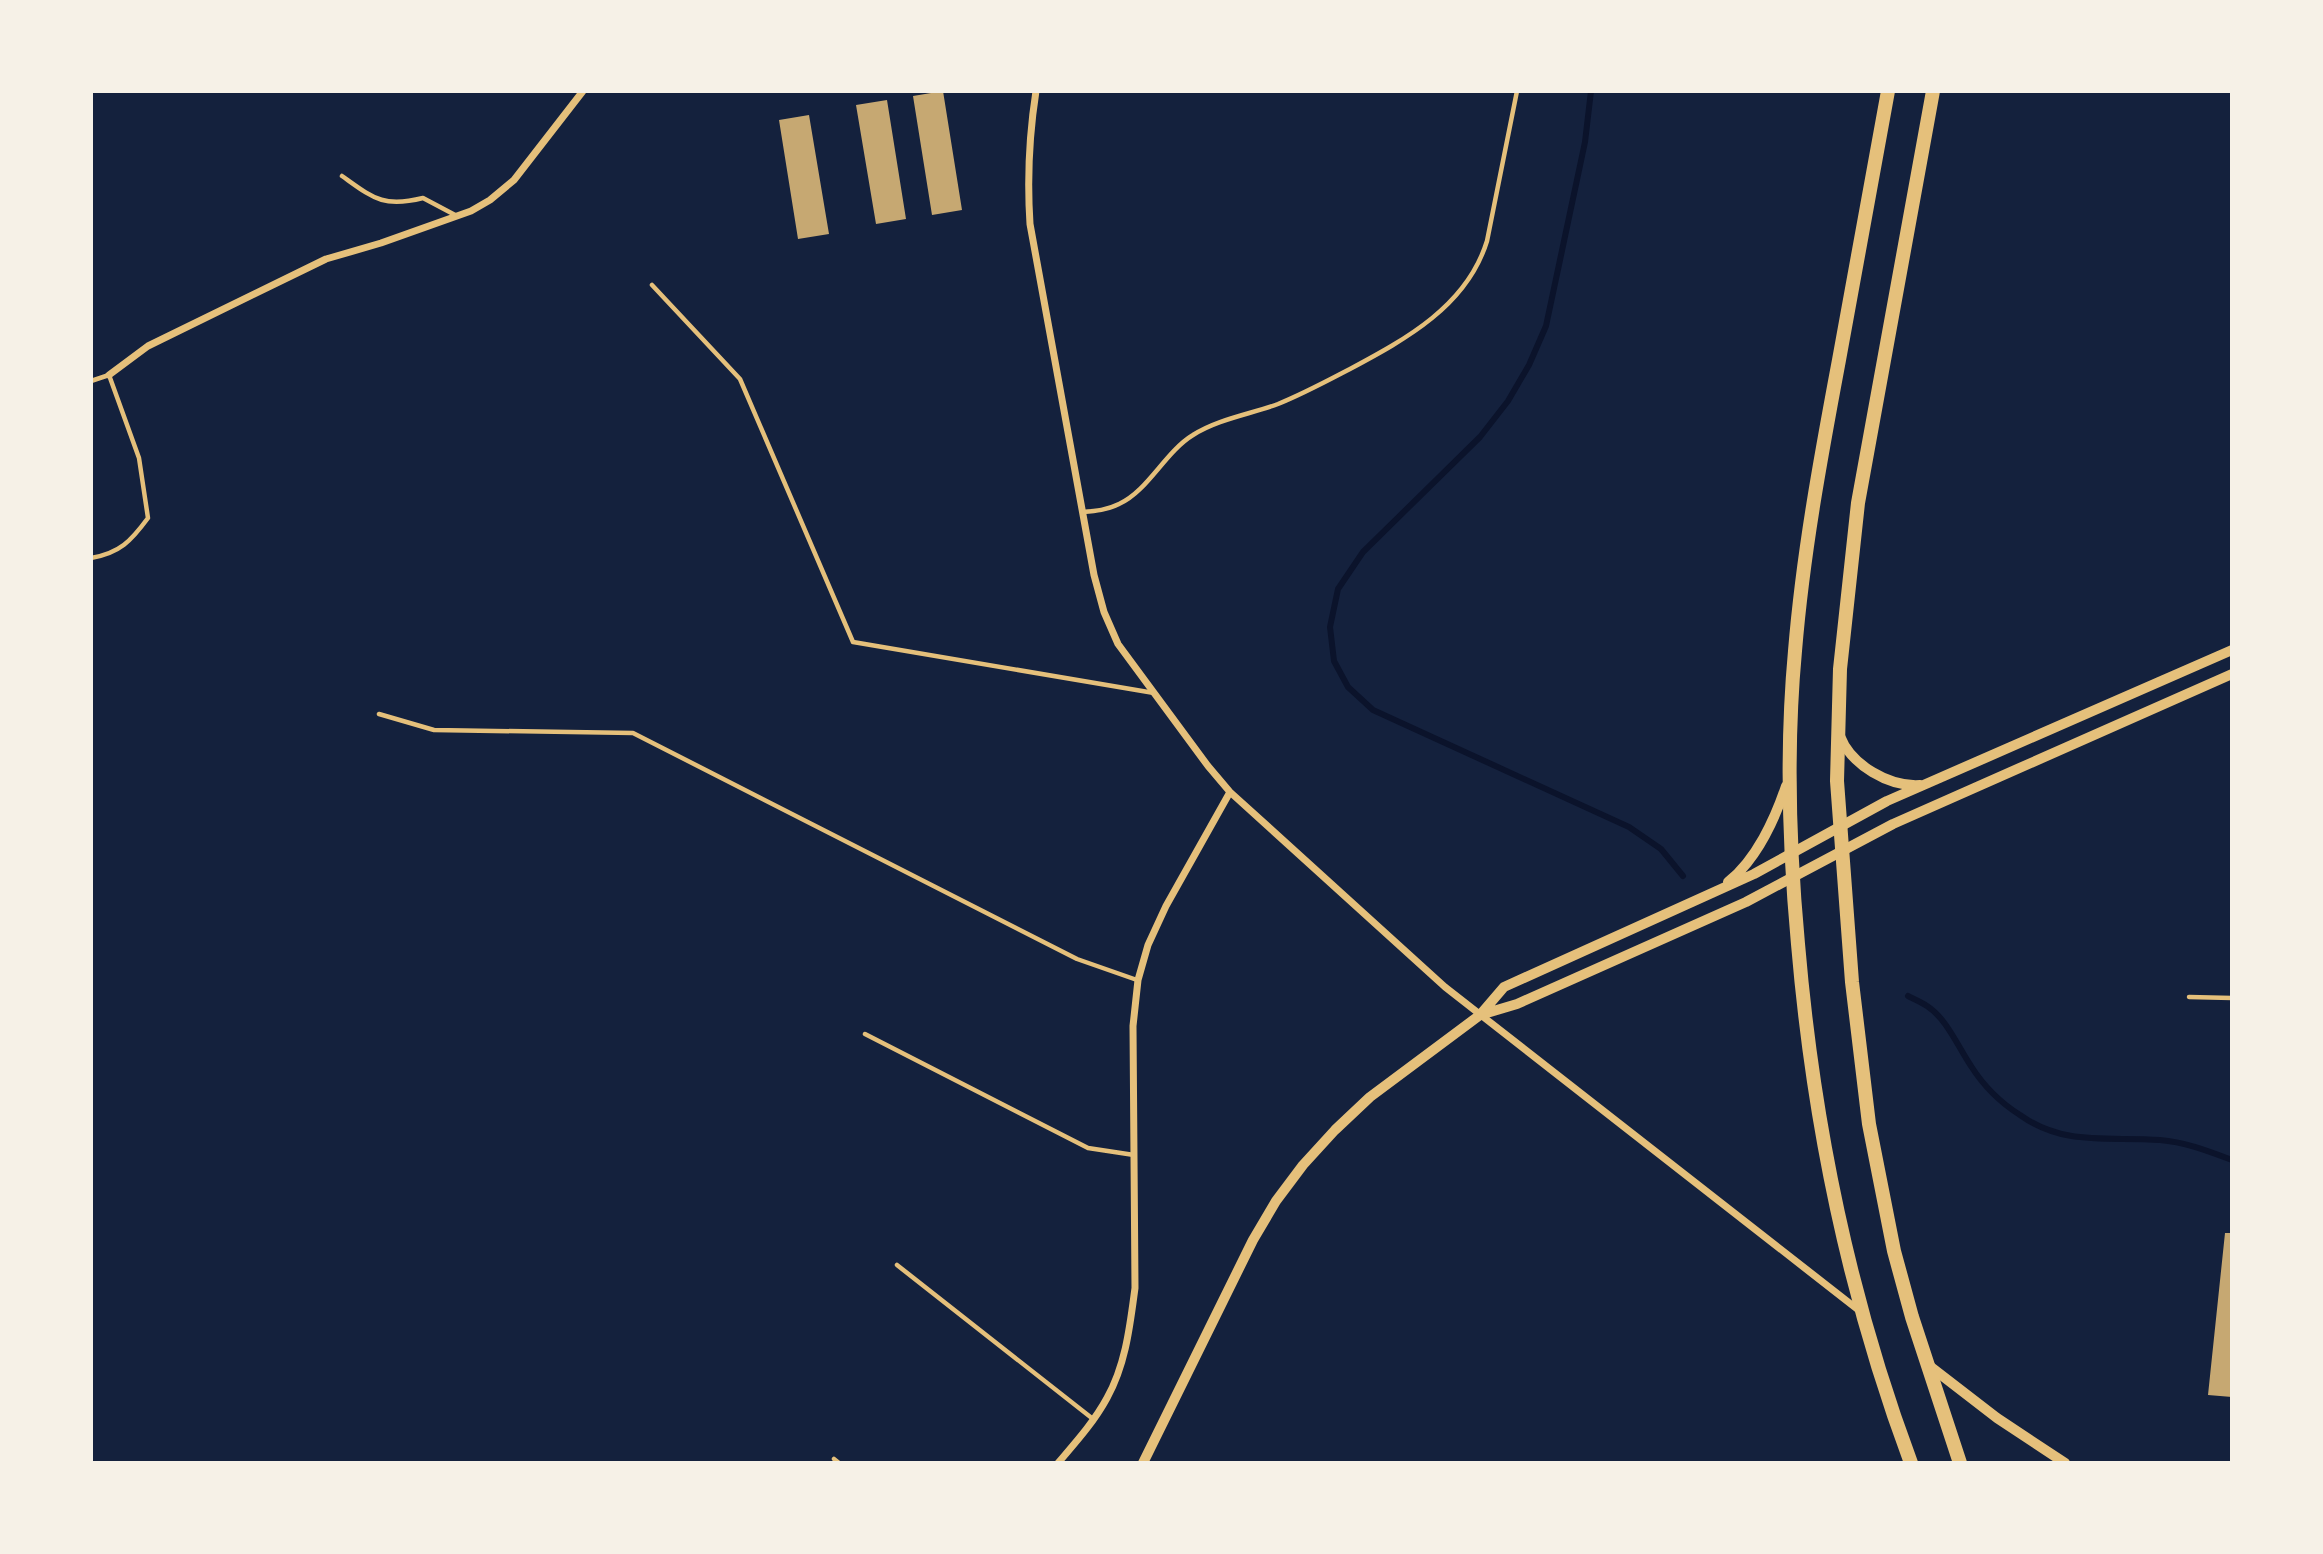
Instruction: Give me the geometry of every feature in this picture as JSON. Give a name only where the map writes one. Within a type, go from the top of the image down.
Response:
[{"type":"main road","points":[[1888,91],[1813,502],[1794,654],[1789,777],[1793,877],[1805,1017],[1819,1119],[1835,1200],[1864,1315],[1885,1389],[1911,1463]]},
{"type":"main road","points":[[1933,91],[1858,503],[1845,609],[1837,781],[1852,982],[1869,1124],[1894,1251],[1927,1364],[1961,1463]]},
{"type":"street","points":[[109,375],[148,346],[326,259],[471,211],[490,200],[514,180],[583,91]]},
{"type":"street","points":[[1037,91],[1029,137],[1027,172],[1030,223],[1094,575],[1104,612],[1118,644],[1230,792],[1445,987],[1864,1315]]},
{"type":"street","points":[[1143,1463],[1252,1240],[1276,1201],[1311,1156],[1370,1097],[1480,1015],[1504,987],[1754,874],[1887,801],[2232,650]]},
{"type":"street","points":[[1480,1015],[1517,1004],[1746,902],[1893,824],[2232,674]]},
{"type":"street","points":[[1838,730],[1850,754],[1861,764],[1889,779],[1913,785],[1926,784]]},
{"type":"street","points":[[1718,891],[1735,877],[1757,847],[1774,817],[1789,777]]},
{"type":"street","points":[[1058,1463],[1108,1397],[1121,1364],[1130,1328],[1135,1288],[1133,1026],[1138,980],[1148,945],[1166,906],[1230,792]]},
{"type":"street","points":[[1927,1364],[1997,1418],[2065,1463]]},
{"type":"lane","points":[[1083,512],[1105,510],[1122,503],[1193,434],[1310,390],[1402,342],[1440,311],[1471,276],[1481,260],[1517,91]]},
{"type":"lane","points":[[342,176],[369,195],[385,202],[401,203],[423,198],[457,216]]},
{"type":"lane","points":[[652,285],[740,379],[853,642],[1154,694]]},
{"type":"lane","points":[[91,380],[109,375],[139,458],[148,518],[130,542],[108,555],[91,558]]},
{"type":"lane","points":[[379,714],[434,730],[633,733],[1077,959],[1138,980]]},
{"type":"lane","points":[[2189,997],[2232,998]]},
{"type":"lane","points":[[865,1034],[1088,1148],[1134,1155]]},
{"type":"lane","points":[[897,1265],[1093,1419]]},
{"type":"building","points":[[943,91],[962,210],[932,215],[913,96]]},
{"type":"building","points":[[887,100],[906,219],[876,224],[856,105]]},
{"type":"building","points":[[809,115],[829,234],[798,239],[779,120]]},
{"type":"building","points":[[2225,1233],[2232,1233],[2232,1397],[2208,1395]]},
{"type":"waterway","points":[[1591,91],[1585,142],[1546,326],[1529,365],[1508,401],[1480,437],[1363,552],[1338,589],[1330,627],[1334,661],[1348,687],[1373,710],[1629,827],[1661,849],[1683,876]]},
{"type":"waterway","points":[[1908,996],[1927,1006],[1940,1018],[1976,1073],[1993,1093],[2037,1125],[2071,1136],[2169,1141],[2232,1160]]}]
